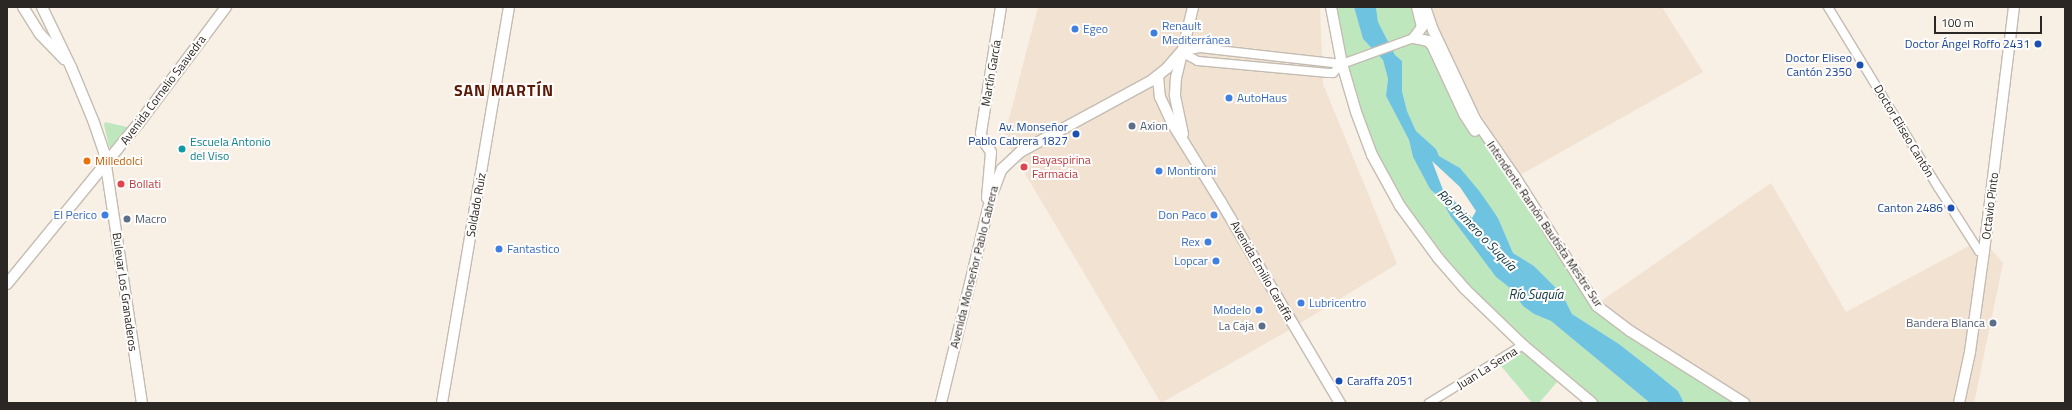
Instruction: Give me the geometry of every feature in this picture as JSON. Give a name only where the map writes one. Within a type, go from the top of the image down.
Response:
[{"type":"main road","name":"Bulevar Los Granaderos","points":[[23,7],[26,15],[40,34],[71,67]]},
{"type":"main road","name":"Bulevar Los Granaderos","points":[[42,7],[71,67],[96,128],[106,164],[142,403]]},
{"type":"main road","name":"Avenida Cornelio Saavedra","points":[[7,284],[106,164],[226,7]]},
{"type":"main road","name":"Soldado Ruiz","points":[[442,403],[510,7]]},
{"type":"main road","name":"Martín García","points":[[987,215],[987,182],[991,152],[989,147],[982,139],[980,132],[1001,7]]},
{"type":"main road","name":"Avenida Emilio Caraffa","points":[[1184,140],[1175,95],[1181,52],[1193,7]]},
{"type":"main road","points":[[1330,7],[1346,63],[1356,112],[1372,155],[1400,206],[1438,258],[1465,289],[1523,345],[1592,403]]},
{"type":"main road","points":[[1417,7],[1422,27],[1416,37],[1428,41],[1432,45],[1467,119],[1513,186],[1525,193]]},
{"type":"main road","name":"Intendente Ramón Bautista Mestre Sur","points":[[1425,7],[1433,30],[1469,107],[1597,306],[1630,331],[1744,403]]},
{"type":"main road","name":"Octavio Pinto","points":[[1959,403],[1970,352],[2014,7]]},
{"type":"main road","name":"Avenida Monseñor Pablo Cabrera","points":[[941,403],[998,174],[1010,159],[1026,148],[1139,89],[1158,76],[1181,52]]},
{"type":"main road","name":"Avenida Emilio Caraffa","points":[[1158,76],[1160,97],[1172,123],[1184,140],[1340,403]]},
{"type":"main road","points":[[1139,89],[1152,90],[1160,97]]},
{"type":"street","name":"Doctor Eliseo Cantón","points":[[1828,7],[1982,251]]},
{"type":"street","points":[[1181,52],[1198,61],[1328,74],[1333,73],[1346,63],[1416,37]]},
{"type":"street","points":[[1181,52],[1200,48],[1346,63]]},
{"type":"street","name":"Juan La Serna","points":[[1429,403],[1523,345]]},
{"type":"shaded area","points":[[1038,7],[1320,7],[1323,84],[1397,264],[1284,333],[1161,403],[1004,138]]},
{"type":"shaded area","points":[[1430,7],[1662,7],[1703,72],[1518,176],[1463,86]]},
{"type":"shaded area","points":[[1771,183],[1846,312],[1982,239],[2003,263],[1974,403],[1750,403],[1594,306]]},
{"type":"green space","points":[[1331,7],[1354,7],[1363,39],[1383,60],[1388,79],[1386,96],[1409,140],[1413,157],[1430,189],[1440,198],[1451,217],[1496,277],[1510,288],[1523,306],[1534,314],[1551,321],[1650,403],[1592,403],[1438,258],[1372,155]]},
{"type":"green space","points":[[1376,7],[1425,7],[1465,101],[1597,306],[1744,403],[1684,403],[1678,391],[1651,369],[1619,344],[1572,314],[1562,294],[1534,266],[1513,253],[1498,218],[1460,168],[1439,156],[1436,149],[1416,131],[1407,111],[1402,91],[1402,61],[1395,55],[1378,22]]},
{"type":"green space","points":[[105,122],[127,127],[128,129],[112,149],[109,146],[104,125]]},
{"type":"green space","points":[[1522,350],[1557,382],[1539,403],[1532,403],[1501,366]]},
{"type":"water","name":"Río Suquía","points":[[1354,7],[1376,7],[1378,22],[1395,55],[1402,61],[1402,91],[1407,111],[1416,131],[1436,149],[1439,156],[1460,168],[1480,192],[1498,218],[1513,253],[1534,266],[1562,294],[1572,314],[1619,344],[1651,369],[1678,391],[1684,403],[1650,403],[1551,321],[1534,314],[1523,306],[1510,288],[1496,277],[1451,217],[1440,198],[1430,189],[1413,157],[1409,140],[1386,96],[1388,79],[1383,60],[1363,39]],"holes":[[[1432,161],[1460,187],[1476,211],[1472,218],[1443,190]]]},
{"type":"place","name":"Egeo","points":[[1075,29]]},
{"type":"place","name":"Renault Mediterránea","points":[[1154,33]]},
{"type":"place","name":"Doctor Ángel Roffo 2431","points":[[2038,44]]},
{"type":"place","name":"Doctor Eliseo Cantón 2350","points":[[1860,65]]},
{"type":"place","name":"AutoHaus","points":[[1229,98]]},
{"type":"place","name":"Axion","points":[[1132,126]]},
{"type":"place","name":"Av. Monseñor Pablo Cabrera 1827","points":[[1076,134]]},
{"type":"place","name":"Escuela Antonio del Viso","points":[[182,149]]},
{"type":"place","name":"Milledolci","points":[[87,161]]},
{"type":"place","name":"Bayaspirina Farmacia","points":[[1024,167]]},
{"type":"place","name":"Montironi","points":[[1159,171]]},
{"type":"place","name":"Bollati","points":[[121,184]]},
{"type":"place","name":"Canton 2486","points":[[1951,208]]},
{"type":"place","name":"El Perico","points":[[105,215]]},
{"type":"place","name":"Don Paco","points":[[1214,215]]},
{"type":"place","name":"Macro","points":[[127,219]]},
{"type":"place","name":"Rex","points":[[1208,242]]},
{"type":"place","name":"Fantastico","points":[[499,249]]},
{"type":"place","name":"Lopcar","points":[[1216,261]]},
{"type":"place","name":"Lubricentro","points":[[1301,303]]},
{"type":"place","name":"Modelo","points":[[1259,310]]},
{"type":"place","name":"Bandera Blanca","points":[[1993,323]]},
{"type":"place","name":"La Caja","points":[[1262,326]]},
{"type":"place","name":"Caraffa 2051","points":[[1339,381]]},
{"type":"district","name":"SAN MARTÍN","points":[[504,90]]},
{"type":"water label","name":"Río Primero o Suquía","points":[[1477,230]]}]
